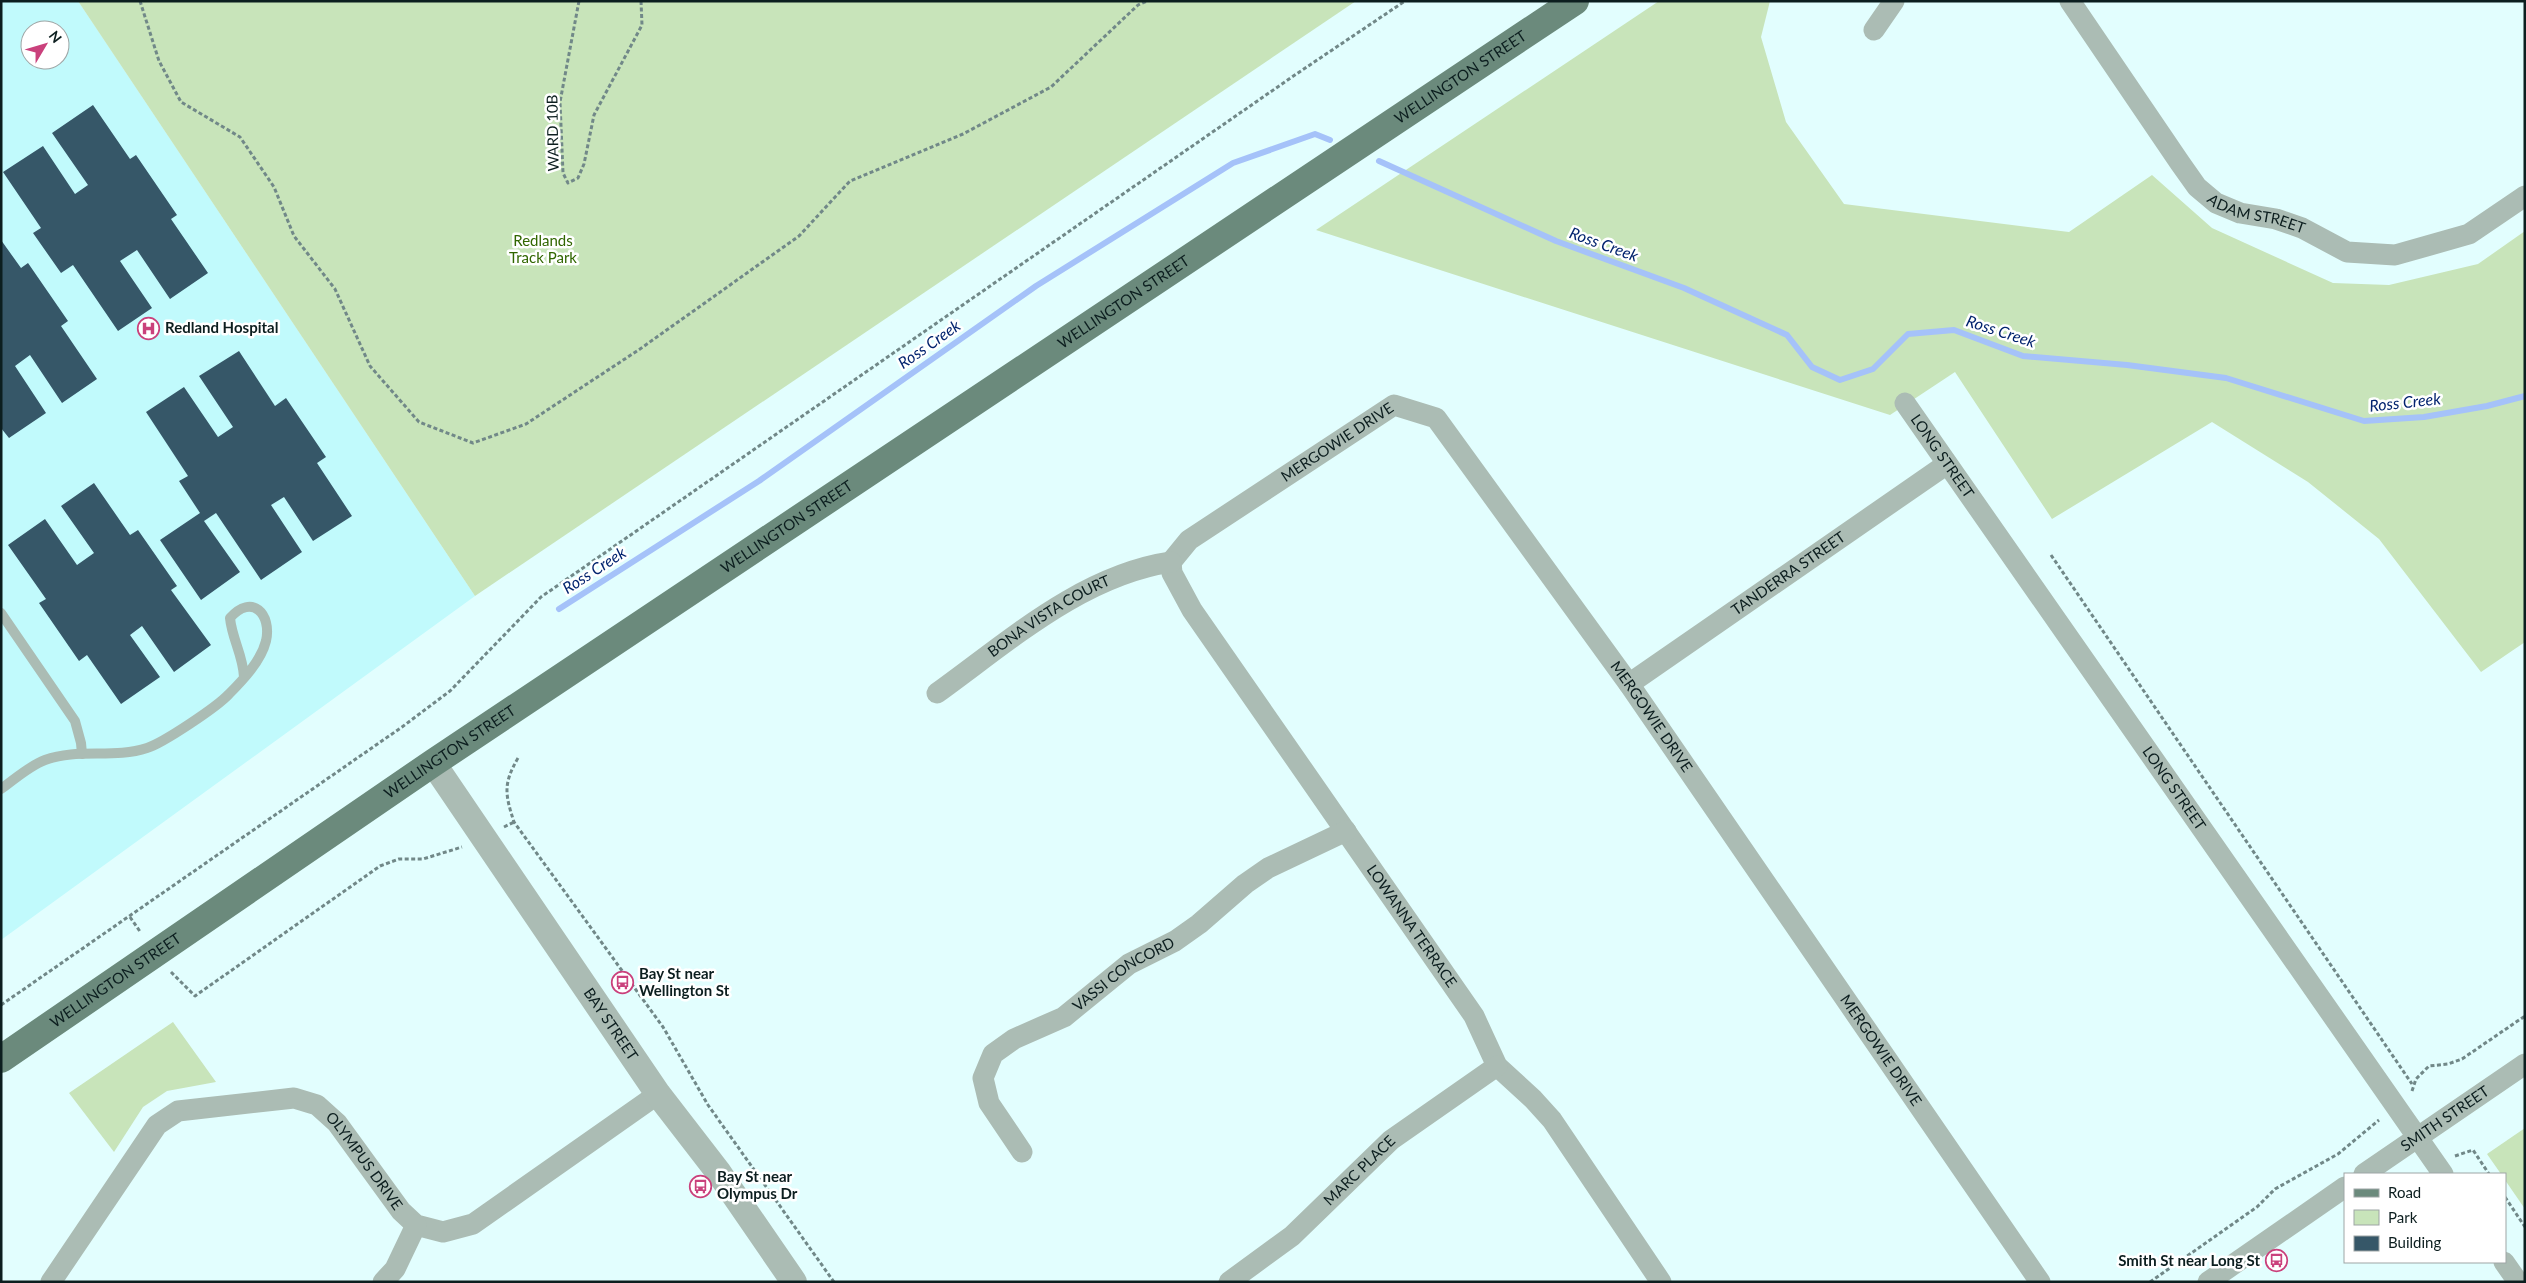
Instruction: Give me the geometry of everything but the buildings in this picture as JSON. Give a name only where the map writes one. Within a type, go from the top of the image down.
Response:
[{"type":"main road","name":"WELLINGTON STREET","points":[[1,1059],[432,763],[1575,1]]},
{"type":"street","points":[[1874,30],[1894,1]]},
{"type":"street","name":"ADAM STREET","points":[[2070,1],[2180,163],[2198,187],[2216,203],[2240,213],[2276,219],[2302,228],[2347,252],[2395,255],[2469,234],[2525,196]]},
{"type":"street","name":"LONG STREET","points":[[1905,404],[2440,1169]]},
{"type":"street","name":"MERGOWIE DRIVE","points":[[1171,562],[1189,540],[1394,405],[1436,418],[1629,684],[2040,1282]]},
{"type":"street","name":"TANDERRA STREET","points":[[1629,684],[1947,464]]},
{"type":"street","name":"BONA VISTA COURT","points":[[937,693],[1056,608],[1125,573],[1149,565],[1171,562]]},
{"type":"street","name":"LOWANNA TERRACE","points":[[1171,562],[1172,573],[1192,610],[1474,1016],[1497,1066],[1533,1099],[1552,1120],[1661,1282]]},
{"type":"street","name":"BAY STREET","points":[[432,763],[658,1094],[718,1173],[794,1282]]},
{"type":"street","name":"VASSI CONCORD","points":[[1022,1152],[989,1103],[983,1078],[993,1054],[1014,1039],[1064,1017],[1129,964],[1175,941],[1199,924],[1245,884],[1268,868],[1346,831]]},
{"type":"street","name":"SMITH STREET","points":[[2365,1173],[2525,1064]]},
{"type":"street","name":"MARC PLACE","points":[[1229,1282],[1292,1236],[1391,1140],[1497,1066]]},
{"type":"street","name":"OLYMPUS DRIVE","points":[[51,1282],[157,1125],[178,1111],[294,1098],[317,1105],[337,1123],[400,1211],[416,1225],[443,1232],[473,1224],[658,1094]]},
{"type":"street","points":[[2208,1282],[2344,1188]]},
{"type":"street","points":[[384,1282],[395,1269],[416,1225]]},
{"type":"street","points":[[2505,1263],[2518,1282]]},
{"type":"lane","points":[[1,789],[24,772],[46,760],[82,754],[118,754],[148,748],[174,733],[228,696],[244,677],[257,660],[265,644],[268,629],[265,617],[257,608],[247,606],[237,610],[230,618],[232,633],[243,661],[244,677]]},
{"type":"lane","points":[[1,613],[74,721],[81,743],[82,754]]},
{"type":"path","points":[[140,1],[159,61],[181,102],[240,138],[274,187],[294,236],[335,289],[370,366],[419,422],[473,443],[526,424],[640,349],[799,236],[850,181],[963,134],[1051,87],[1138,5],[1147,1]]},
{"type":"path","name":"WARD 10B","points":[[579,1],[560,102],[563,173],[568,183],[578,178],[584,164],[594,115],[642,26],[641,1]]},
{"type":"path","points":[[1,1005],[402,727],[450,691],[541,597],[1292,77],[1405,1]]},
{"type":"path","points":[[2051,555],[2412,1084],[2412,1093],[2338,1154],[2275,1189],[2257,1207],[2150,1282]]},
{"type":"path","points":[[518,758],[508,776],[506,796],[514,822],[663,1027],[708,1105],[834,1282]]},
{"type":"path","points":[[130,917],[183,987],[194,996],[380,866],[399,859],[423,859],[449,853],[514,822]]},
{"type":"path","points":[[2412,1084],[2429,1066],[2448,1064],[2462,1059],[2525,1016]]},
{"type":"path","points":[[2440,1169],[2473,1150],[2488,1173]]},
{"type":"path","points":[[2506,1198],[2525,1227]]},
{"type":"shaded area","name":"Redland Hospital","points":[[1,1],[78,1],[475,596],[1,940]]},
{"type":"green space","name":"Redlands Track Park","points":[[78,1],[1356,1],[475,596]]},
{"type":"green space","points":[[1659,1],[1770,1],[1761,37],[1786,122],[1844,204],[2069,232],[2152,175],[2212,228],[2333,283],[2389,285],[2478,264],[2525,231],[2525,642],[2481,672],[2379,539],[2308,482],[2212,422],[2052,519],[1955,372],[1890,415],[1316,230]]},
{"type":"green space","points":[[173,1022],[216,1082],[167,1091],[143,1107],[114,1152],[69,1093]]},
{"type":"green space","points":[[2525,1128],[2525,1209],[2506,1181],[2506,1173],[2500,1173],[2487,1154]]},
{"type":"waterway","name":"Ross Creek","points":[[559,609],[759,481],[1036,286],[1233,163],[1315,134],[1330,140]]},
{"type":"waterway","name":"Ross Creek","points":[[1379,161],[1556,241],[1684,288],[1787,335],[1812,367],[1840,380],[1873,369],[1908,334],[1954,330],[2023,356],[2127,365],[2226,378],[2364,421],[2424,417],[2487,406],[2525,396]]},
{"type":"place","name":"Redland Hospital","points":[[149,328]]},
{"type":"place","name":"Bay St near Wellington St","points":[[623,983]]},
{"type":"place","name":"Bay St near Olympus Dr","points":[[701,1186]]},
{"type":"place","name":"Smith St near Long St","points":[[2276,1261]]}]
